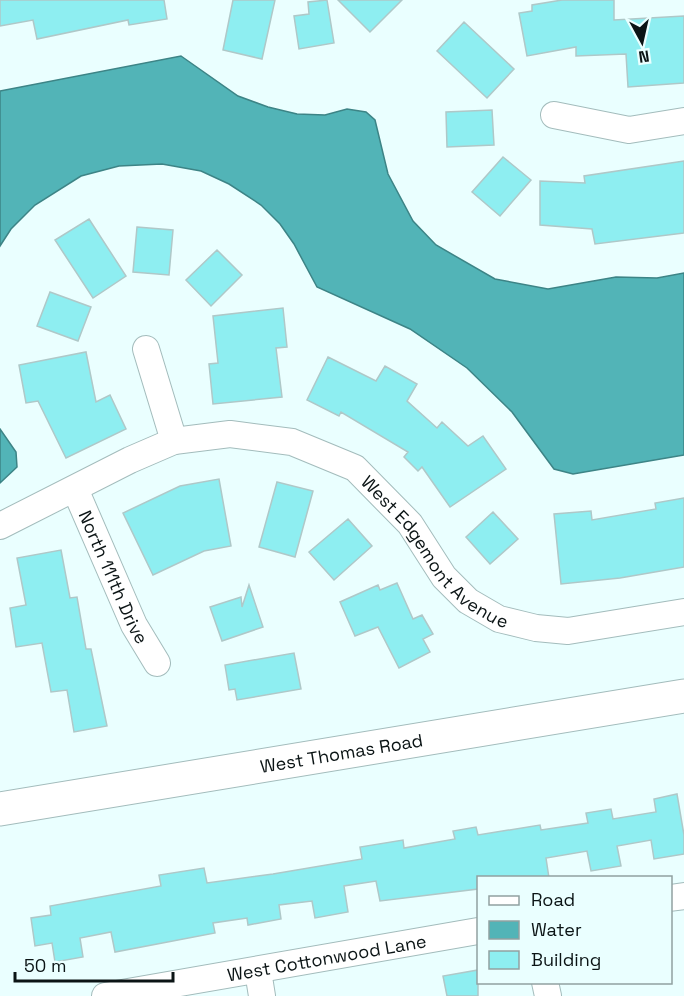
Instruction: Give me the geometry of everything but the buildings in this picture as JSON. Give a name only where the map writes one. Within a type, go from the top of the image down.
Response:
[{"type":"main road","name":"West Thomas Road","points":[[0,809],[684,696]]},
{"type":"street","points":[[554,115],[629,130],[684,121]]},
{"type":"street","points":[[146,349],[174,441]]},
{"type":"street","name":"West Edgemont Avenue","points":[[0,526],[130,460],[174,441],[230,434],[292,442],[355,468],[410,524],[444,577],[468,602],[499,619],[536,628],[568,631],[684,612]]},
{"type":"street","name":"North 111th Drive","points":[[75,489],[134,625],[157,663]]},
{"type":"street","name":"West Cottonwood Lane","points":[[105,996],[477,931]]},
{"type":"street","points":[[258,971],[262,996]]},
{"type":"water","points":[[181,56],[238,96],[268,107],[297,114],[325,115],[347,109],[366,112],[375,120],[388,174],[413,221],[436,245],[495,279],[548,289],[616,277],[657,278],[684,273],[684,455],[573,474],[554,469],[512,412],[467,368],[410,329],[317,287],[294,244],[280,224],[261,205],[229,184],[201,171],[162,164],[119,166],[81,176],[35,205],[11,229],[0,246],[0,91]]},
{"type":"water","points":[[0,429],[16,452],[17,467],[0,483]]}]
